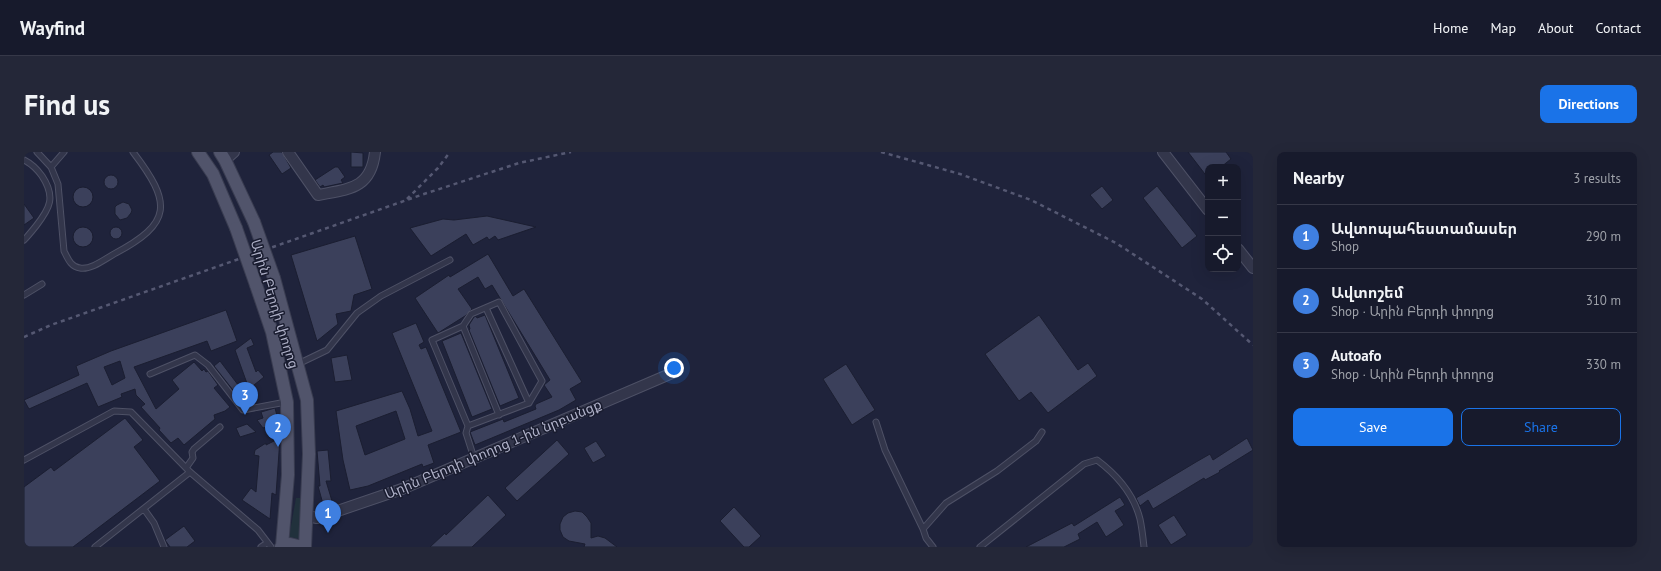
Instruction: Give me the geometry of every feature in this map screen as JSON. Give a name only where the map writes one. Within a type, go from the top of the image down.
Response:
[{"type":"main road","name":"Արին Բերդի փողոց","points":[[198,152],[213,174],[236,228],[272,332],[287,402],[288,475],[278,547]]},
{"type":"main road","name":"Արին Բերդի փողոց","points":[[226,155],[254,222],[274,278],[306,400],[309,454],[306,547]]},
{"type":"main road","points":[[278,547],[294,544],[302,547]]},
{"type":"street","points":[[288,152],[318,195],[352,188],[367,178],[374,162],[376,152]]},
{"type":"street","points":[[1163,152],[1205,206]]},
{"type":"street","points":[[1241,253],[1253,268]]},
{"type":"street","name":"Արին Բերդի փողոց 1-ին նրբանցք","points":[[307,516],[317,518],[402,489],[677,371]]},
{"type":"lane","points":[[37,152],[51,167],[58,184],[64,251],[69,261],[74,266],[82,269],[92,266],[134,244],[152,228],[160,216],[161,203],[156,187],[133,152]]},
{"type":"lane","points":[[51,167],[64,152]]},
{"type":"lane","points":[[24,160],[31,163],[38,171],[48,184],[50,193],[50,204],[45,215],[24,240]]},
{"type":"lane","points":[[296,364],[327,350],[357,313],[381,296],[450,260]]},
{"type":"lane","points":[[24,295],[42,284]]},
{"type":"lane","points":[[468,426],[529,402],[542,381],[499,302],[471,314],[463,326],[432,340],[468,426],[466,433],[474,458]]},
{"type":"lane","points":[[486,308],[529,402]]},
{"type":"lane","points":[[463,326],[499,415]]},
{"type":"lane","points":[[150,374],[195,355],[208,365],[243,410],[287,402]]},
{"type":"lane","points":[[24,460],[114,411],[131,412],[190,472],[258,530],[267,542],[278,547]]},
{"type":"lane","points":[[876,422],[888,456],[926,538],[933,547]]},
{"type":"lane","points":[[186,468],[193,458],[192,452],[194,449],[220,427]]},
{"type":"lane","points":[[923,529],[946,503],[997,471],[1036,441],[1042,432]]},
{"type":"lane","points":[[980,547],[1084,464],[1098,460],[1114,472],[1129,494],[1140,519],[1144,547]]},
{"type":"lane","points":[[95,547],[190,472]]},
{"type":"lane","points":[[144,509],[154,523],[164,547]]},
{"type":"lane","points":[[261,547],[267,542]]},
{"type":"shaded area","points":[[296,498],[301,498],[301,539],[289,537]]},
{"type":"building","points":[[273,152],[282,152],[291,168],[282,174],[269,155]]},
{"type":"building","points":[[351,152],[363,153],[363,167],[351,167]]},
{"type":"building","points":[[1188,152],[1226,152],[1231,159],[1225,164],[1205,164],[1205,174]]},
{"type":"building","points":[[335,167],[338,167],[345,177],[341,180],[343,183],[324,187],[323,185],[320,187],[315,180]]},
{"type":"building","points":[[111,175],[116,177],[118,182],[116,187],[111,189],[106,187],[104,182],[106,177]]},
{"type":"building","points":[[1102,186],[1113,200],[1102,209],[1090,195]]},
{"type":"building","points":[[1157,186],[1197,236],[1182,248],[1143,198]]},
{"type":"building","points":[[83,187],[90,190],[93,197],[90,204],[83,207],[76,204],[73,197],[76,190]]},
{"type":"building","points":[[123,202],[129,204],[132,210],[127,218],[120,220],[115,214],[115,207]]},
{"type":"building","points":[[24,204],[34,218],[24,225]]},
{"type":"building","points":[[487,216],[536,227],[498,240],[495,236],[489,240],[487,237],[473,245],[466,234],[431,256],[410,228],[443,219],[454,220]]},
{"type":"building","points":[[83,227],[90,230],[93,237],[90,244],[83,247],[76,244],[73,237],[76,230]]},
{"type":"building","points":[[118,227],[121,228],[121,238],[114,239],[111,238],[110,231],[111,228]]},
{"type":"building","points":[[355,236],[372,289],[354,295],[351,311],[336,314],[338,324],[317,341],[291,255]]},
{"type":"building","points":[[488,254],[513,296],[524,289],[582,382],[570,389],[576,400],[559,410],[475,445],[470,432],[503,419],[504,422],[536,409],[536,404],[552,397],[544,385],[550,380],[492,285],[485,289],[478,277],[458,289],[472,309],[465,316],[438,333],[415,298],[449,275],[450,277]]},
{"type":"building","points":[[226,310],[237,341],[211,351],[207,341],[134,367],[156,409],[179,389],[172,380],[194,362],[202,371],[204,369],[206,372],[208,371],[218,385],[214,388],[230,407],[225,411],[214,415],[215,419],[184,445],[178,438],[171,443],[159,430],[160,428],[141,407],[145,404],[136,395],[135,389],[121,394],[122,397],[98,407],[87,383],[29,409],[24,400],[79,375],[76,366],[111,351]],"holes":[[[120,361],[125,378],[112,385],[104,367]]]},
{"type":"building","points":[[485,315],[519,398],[500,406],[469,330],[469,325],[474,317],[476,316],[477,318]]},
{"type":"building","points":[[1039,315],[1078,370],[1088,363],[1097,376],[1048,413],[1031,392],[1019,401],[985,354]]},
{"type":"building","points":[[416,323],[424,342],[419,345],[421,349],[426,347],[461,432],[428,445],[434,463],[423,467],[422,464],[368,486],[350,490],[343,460],[336,411],[402,391],[410,409],[418,436],[432,431],[392,333]],"holes":[[[396,411],[405,439],[365,455],[356,426]]]},
{"type":"building","points":[[461,333],[492,409],[472,417],[442,341]]},
{"type":"building","points":[[251,338],[254,345],[247,348],[256,372],[258,370],[264,377],[249,389],[235,350]]},
{"type":"building","points":[[347,355],[352,380],[335,382],[331,358]]},
{"type":"building","points":[[220,361],[251,402],[244,404],[214,366]]},
{"type":"building","points":[[846,364],[875,410],[852,425],[823,379]]},
{"type":"building","points":[[275,408],[279,423],[263,428],[257,420],[263,418],[261,412]]},
{"type":"building","points":[[125,418],[143,440],[134,447],[160,481],[73,547],[24,547],[24,487],[51,467],[54,471]]},
{"type":"building","points":[[247,424],[256,432],[240,437],[236,428]]},
{"type":"building","points":[[280,438],[276,495],[272,493],[270,519],[242,500],[251,488],[256,492],[259,456],[254,455],[255,450],[266,443],[266,445]]},
{"type":"building","points":[[1247,438],[1253,450],[1219,471],[1220,472],[1205,480],[1204,478],[1153,509],[1148,500],[1140,506],[1136,498],[1210,454],[1213,460]]},
{"type":"building","points":[[557,440],[569,454],[517,501],[505,488]]},
{"type":"building","points":[[596,441],[606,456],[593,463],[584,448]]},
{"type":"building","points":[[328,450],[331,481],[326,481],[332,501],[323,504],[318,486],[320,486],[317,451]]},
{"type":"building","points":[[488,495],[506,515],[472,547],[430,547],[445,533],[446,535]]},
{"type":"building","points":[[1120,497],[1125,505],[1115,511],[1124,525],[1106,537],[1097,522],[1078,534],[1080,539],[1064,547],[1026,547],[1072,523],[1074,526]]},
{"type":"building","points":[[734,507],[761,536],[749,547],[744,547],[720,521]]},
{"type":"building","points":[[575,511],[582,512],[591,523],[591,538],[598,536],[605,538],[617,547],[584,547],[585,544],[569,541],[563,537],[560,530],[560,524],[563,517],[568,513]]},
{"type":"building","points":[[1174,515],[1187,535],[1171,545],[1158,525]]},
{"type":"building","points":[[184,526],[195,541],[187,547],[170,547],[165,540]]},
{"type":"railway","points":[[407,199],[438,168],[450,152]]},
{"type":"railway","points":[[24,337],[51,325],[421,195],[519,163],[571,152]]},
{"type":"railway","points":[[881,152],[960,174],[1031,200],[1116,243],[1202,299],[1253,345]]},
{"type":"place","name":"Autoafo","points":[[245,415]]},
{"type":"place","name":"Ավտոշեմ","points":[[278,447]]},
{"type":"place","name":"Ավտոպահեստամասեր","points":[[328,533]]}]
